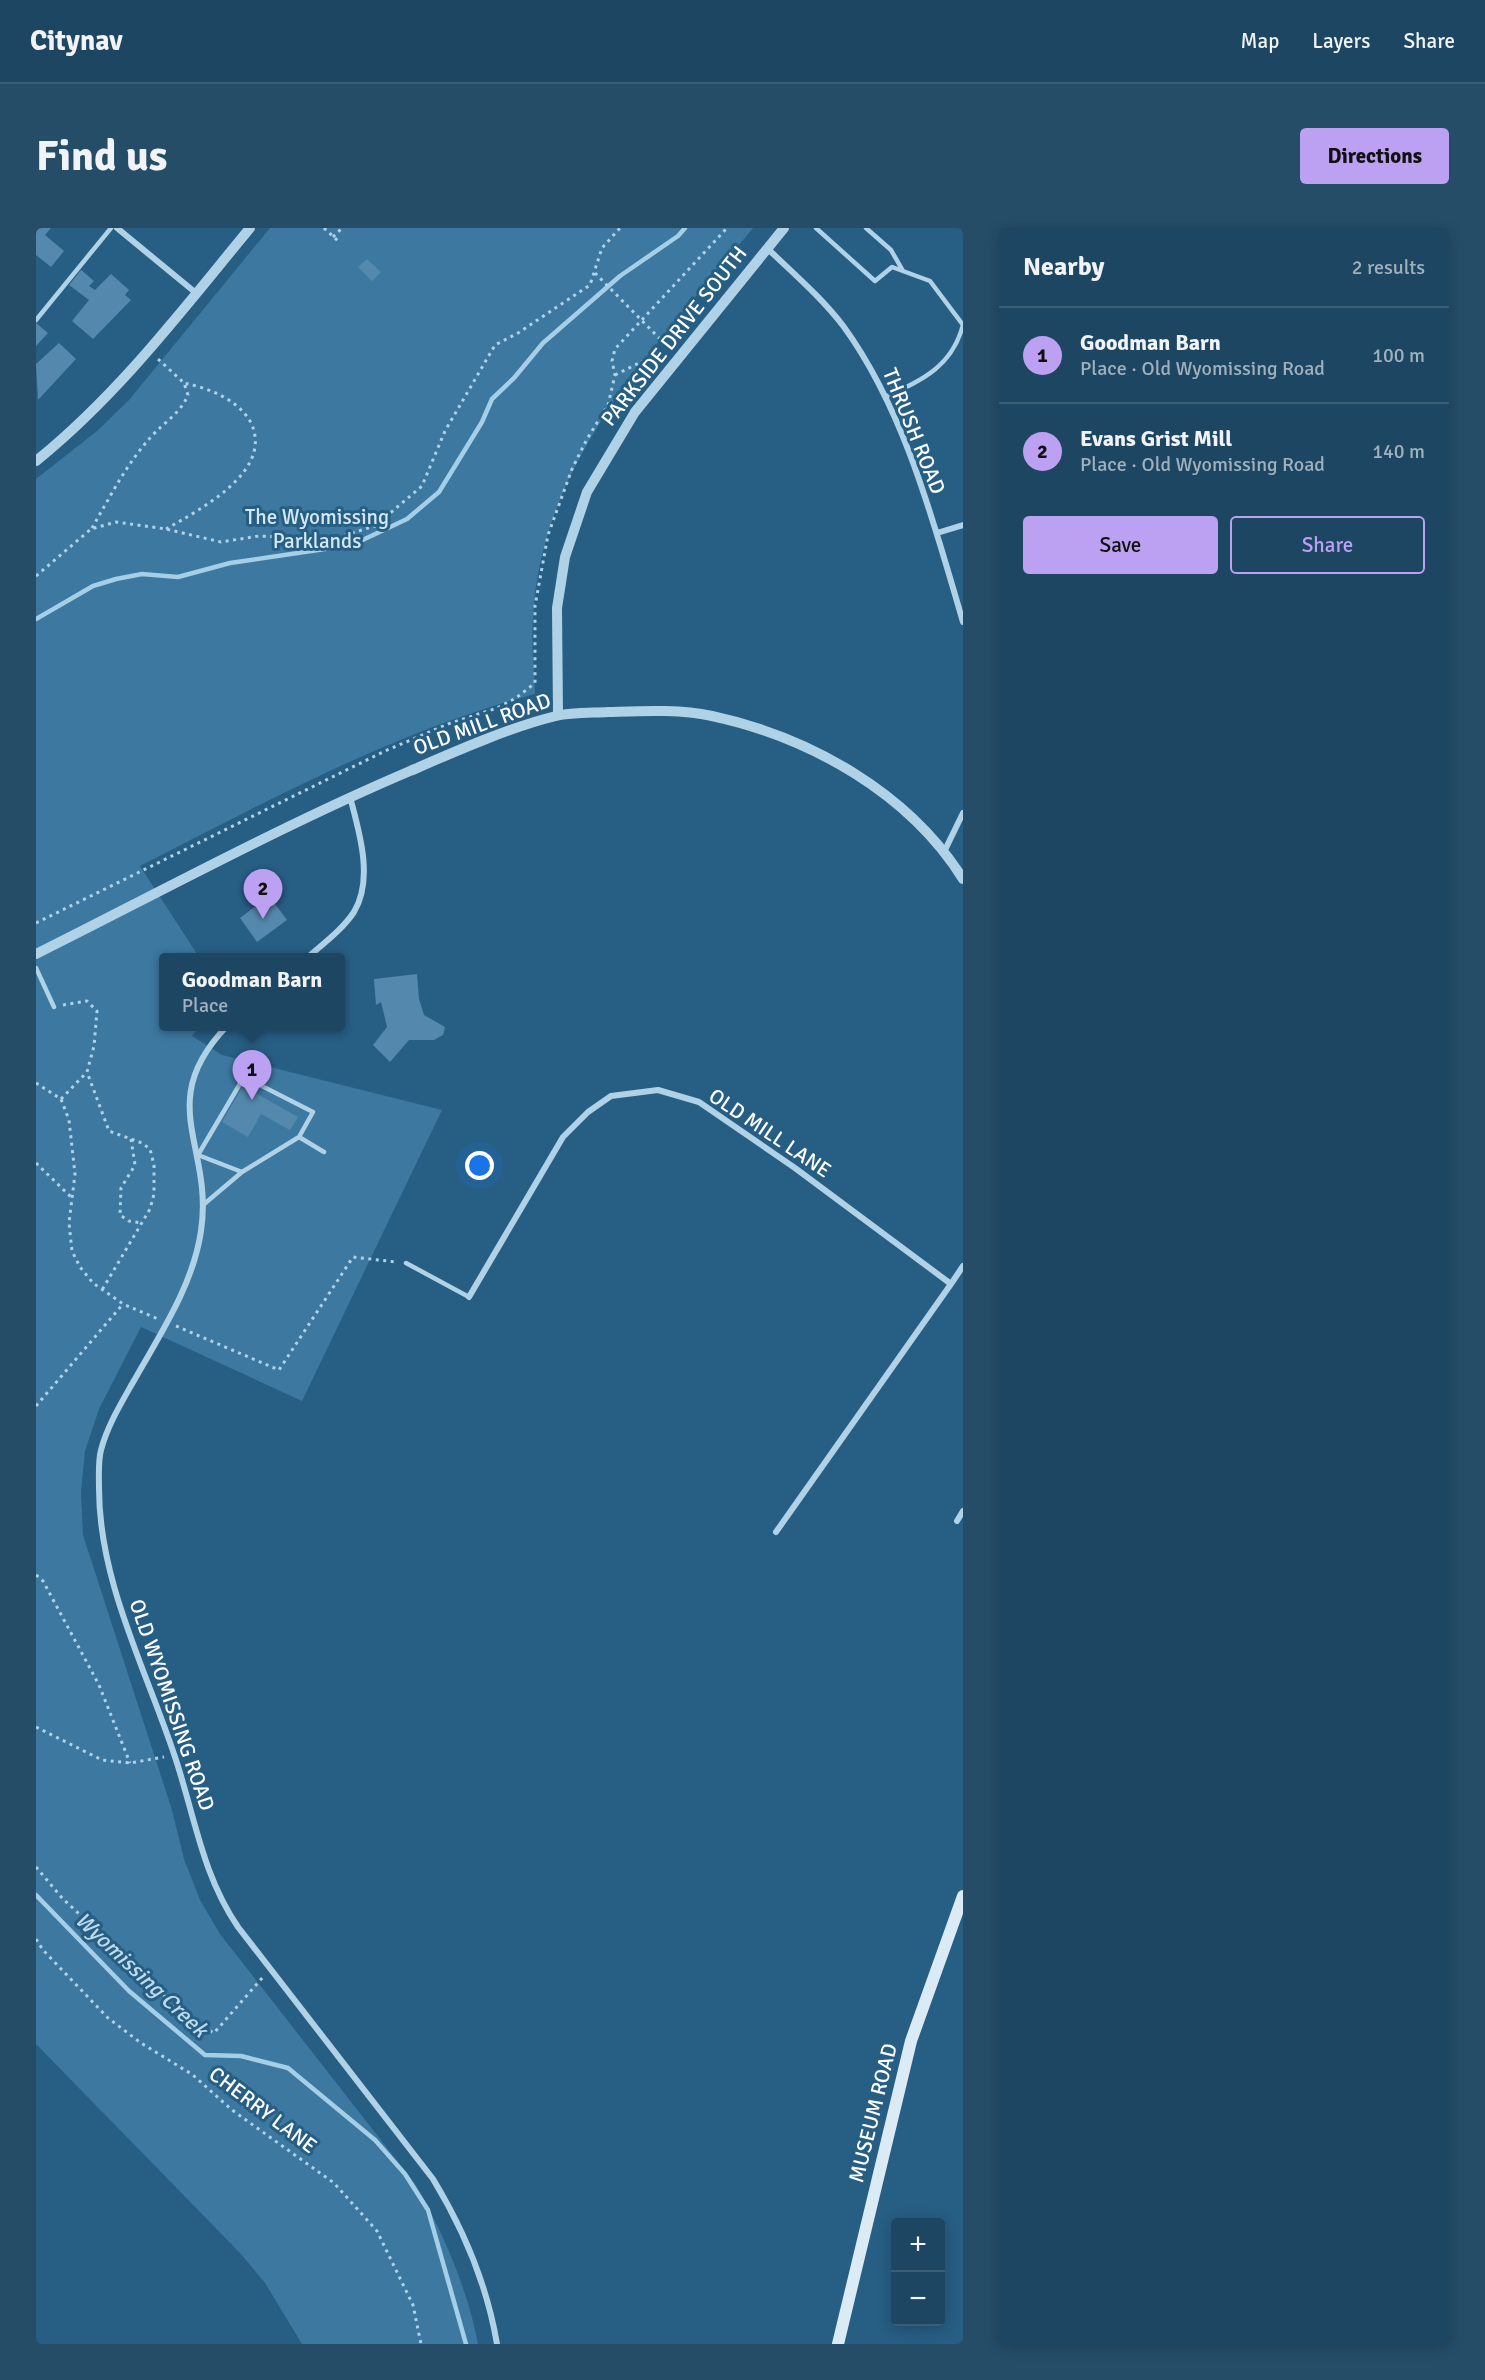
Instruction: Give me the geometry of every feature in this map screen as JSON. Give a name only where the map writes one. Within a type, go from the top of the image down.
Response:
[{"type":"main road","name":"MUSEUM ROAD","points":[[838,2344],[911,2041],[963,1896]]},
{"type":"street","points":[[117,228],[196,293]]},
{"type":"street","points":[[36,461],[92,412],[148,351],[250,228]]},
{"type":"street","name":"PARKSIDE DRIVE SOUTH","points":[[558,715],[557,608],[565,557],[587,492],[635,412],[784,228]]},
{"type":"street","name":"THRUSH ROAD","points":[[768,249],[834,315],[869,365],[885,397],[937,533],[963,622]]},
{"type":"street","points":[[937,533],[963,525]]},
{"type":"street","name":"OLD MILL ROAD","points":[[36,954],[350,797],[455,752],[558,715],[654,710],[711,716],[772,734],[819,754],[883,791],[945,850],[963,879]]},
{"type":"street","points":[[312,953],[341,929],[355,910],[362,883],[360,835],[350,797]]},
{"type":"street","points":[[945,850],[963,813]]},
{"type":"street","name":"OLD WYOMISSING ROAD","points":[[223,1031],[197,1065],[190,1093],[188,1119],[198,1155],[203,1205],[201,1230],[190,1276],[118,1409],[100,1451],[99,1519],[112,1578],[174,1755],[215,1890],[238,1928],[433,2179],[458,2223],[477,2268],[497,2344]]},
{"type":"street","name":"OLD MILL LANE","points":[[469,1297],[563,1137],[588,1112],[611,1096],[658,1090],[699,1102],[795,1168],[951,1284]]},
{"type":"street","points":[[776,1532],[963,1266]]},
{"type":"street","points":[[957,1521],[963,1511]]},
{"type":"lane","points":[[36,320],[111,228]]},
{"type":"lane","points":[[817,228],[868,278],[875,281],[892,267],[930,281],[963,325],[960,336],[944,364],[914,384],[885,397]]},
{"type":"lane","points":[[866,228],[891,250],[903,271]]},
{"type":"lane","points":[[36,968],[54,1007]]},
{"type":"lane","points":[[203,1205],[242,1172],[298,1137],[313,1112],[244,1077],[198,1155],[242,1172]]},
{"type":"lane","points":[[298,1137],[324,1152]]},
{"type":"lane","points":[[406,1263],[469,1297]]},
{"type":"path","points":[[324,228],[338,241]]},
{"type":"path","points":[[333,237],[342,228]]},
{"type":"path","points":[[91,529],[116,522],[166,529],[220,542],[259,536],[332,539],[375,526],[422,486],[445,431],[495,345],[518,333],[590,285],[602,248],[620,228]]},
{"type":"path","points":[[36,923],[385,751],[448,724],[497,708],[516,698],[535,683],[535,606],[548,535],[572,469],[608,405],[615,375],[612,361],[615,349],[727,228]]},
{"type":"path","points":[[595,273],[602,277],[628,309],[661,340]]},
{"type":"path","points":[[148,351],[184,383],[201,387],[226,398],[246,414],[257,434],[256,451],[246,470],[224,492],[166,529]]},
{"type":"path","points":[[615,375],[643,361]]},
{"type":"path","points":[[36,576],[91,529],[151,436],[183,406],[188,395],[184,383]]},
{"type":"path","points":[[54,1007],[87,1001],[97,1011],[94,1046],[87,1072],[61,1099]]},
{"type":"path","points":[[87,1072],[110,1131],[131,1138],[150,1149],[154,1165],[154,1194],[150,1209],[102,1290]]},
{"type":"path","points":[[36,1083],[61,1099],[69,1120],[75,1153],[69,1223],[72,1251],[80,1267],[102,1290],[123,1304],[279,1370],[353,1257],[406,1263]]},
{"type":"path","points":[[131,1138],[135,1166],[121,1188],[120,1215],[129,1221],[142,1223]]},
{"type":"path","points":[[36,1163],[71,1197]]},
{"type":"path","points":[[36,1406],[123,1304]]},
{"type":"path","points":[[36,1575],[42,1581],[99,1684],[130,1763]]},
{"type":"path","points":[[36,1727],[102,1760],[130,1763],[174,1755]]},
{"type":"path","points":[[36,1867],[63,1899],[140,1970],[187,2019],[214,2033],[271,1969]]},
{"type":"path","name":"CHERRY LANE","points":[[36,1939],[43,1950],[108,2018],[141,2043],[193,2075],[232,2109],[334,2183],[377,2231],[413,2304],[421,2344]]},
{"type":"green space","name":"The Wyomissing Parklands","points":[[270,228],[753,228],[644,360],[611,406],[582,454],[558,505],[541,559],[533,617],[535,694],[432,727],[382,748],[284,793],[140,866],[196,953],[159,953],[159,1031],[196,1031],[192,1036],[222,1055],[442,1110],[302,1401],[141,1327],[99,1409],[85,1451],[81,1492],[83,1535],[172,1810],[184,1859],[200,1900],[220,1934],[416,2185],[436,2223],[461,2282],[478,2344],[302,2344],[265,2283],[241,2254],[36,2044],[36,479],[97,431],[129,400]]},
{"type":"building","points":[[36,228],[51,228],[45,235],[64,251],[51,267],[36,255]]},
{"type":"building","points":[[367,259],[381,272],[372,281],[358,267]]},
{"type":"building","points":[[81,270],[94,281],[89,286],[95,290],[111,274],[129,290],[125,295],[131,300],[93,339],[72,321],[89,300],[69,285]]},
{"type":"building","points":[[36,323],[48,333],[36,346]]},
{"type":"building","points":[[59,343],[76,359],[38,400],[36,364]]},
{"type":"building","points":[[269,896],[287,920],[257,942],[240,918]]},
{"type":"building","points":[[417,974],[419,999],[424,1015],[445,1027],[443,1035],[434,1040],[409,1040],[390,1062],[373,1045],[387,1027],[381,1002],[376,1005],[374,979]]},
{"type":"building","points":[[243,1086],[298,1117],[290,1130],[261,1114],[248,1137],[222,1122]]},
{"type":"waterway","name":"Wyomissing Creek","points":[[36,619],[93,586],[116,579],[142,574],[178,577],[230,563],[352,545],[407,519],[439,492],[482,422],[492,399],[514,378],[543,343],[620,276],[678,236],[685,228]]},
{"type":"waterway","name":"Wyomissing Creek","points":[[36,1895],[129,1991],[205,2055],[241,2056],[288,2068],[375,2140],[405,2174],[428,2210],[466,2344]]},
{"type":"place","name":"Evans Grist Mill","points":[[263,919]]},
{"type":"place","name":"Goodman Barn","points":[[252,1100]]}]
